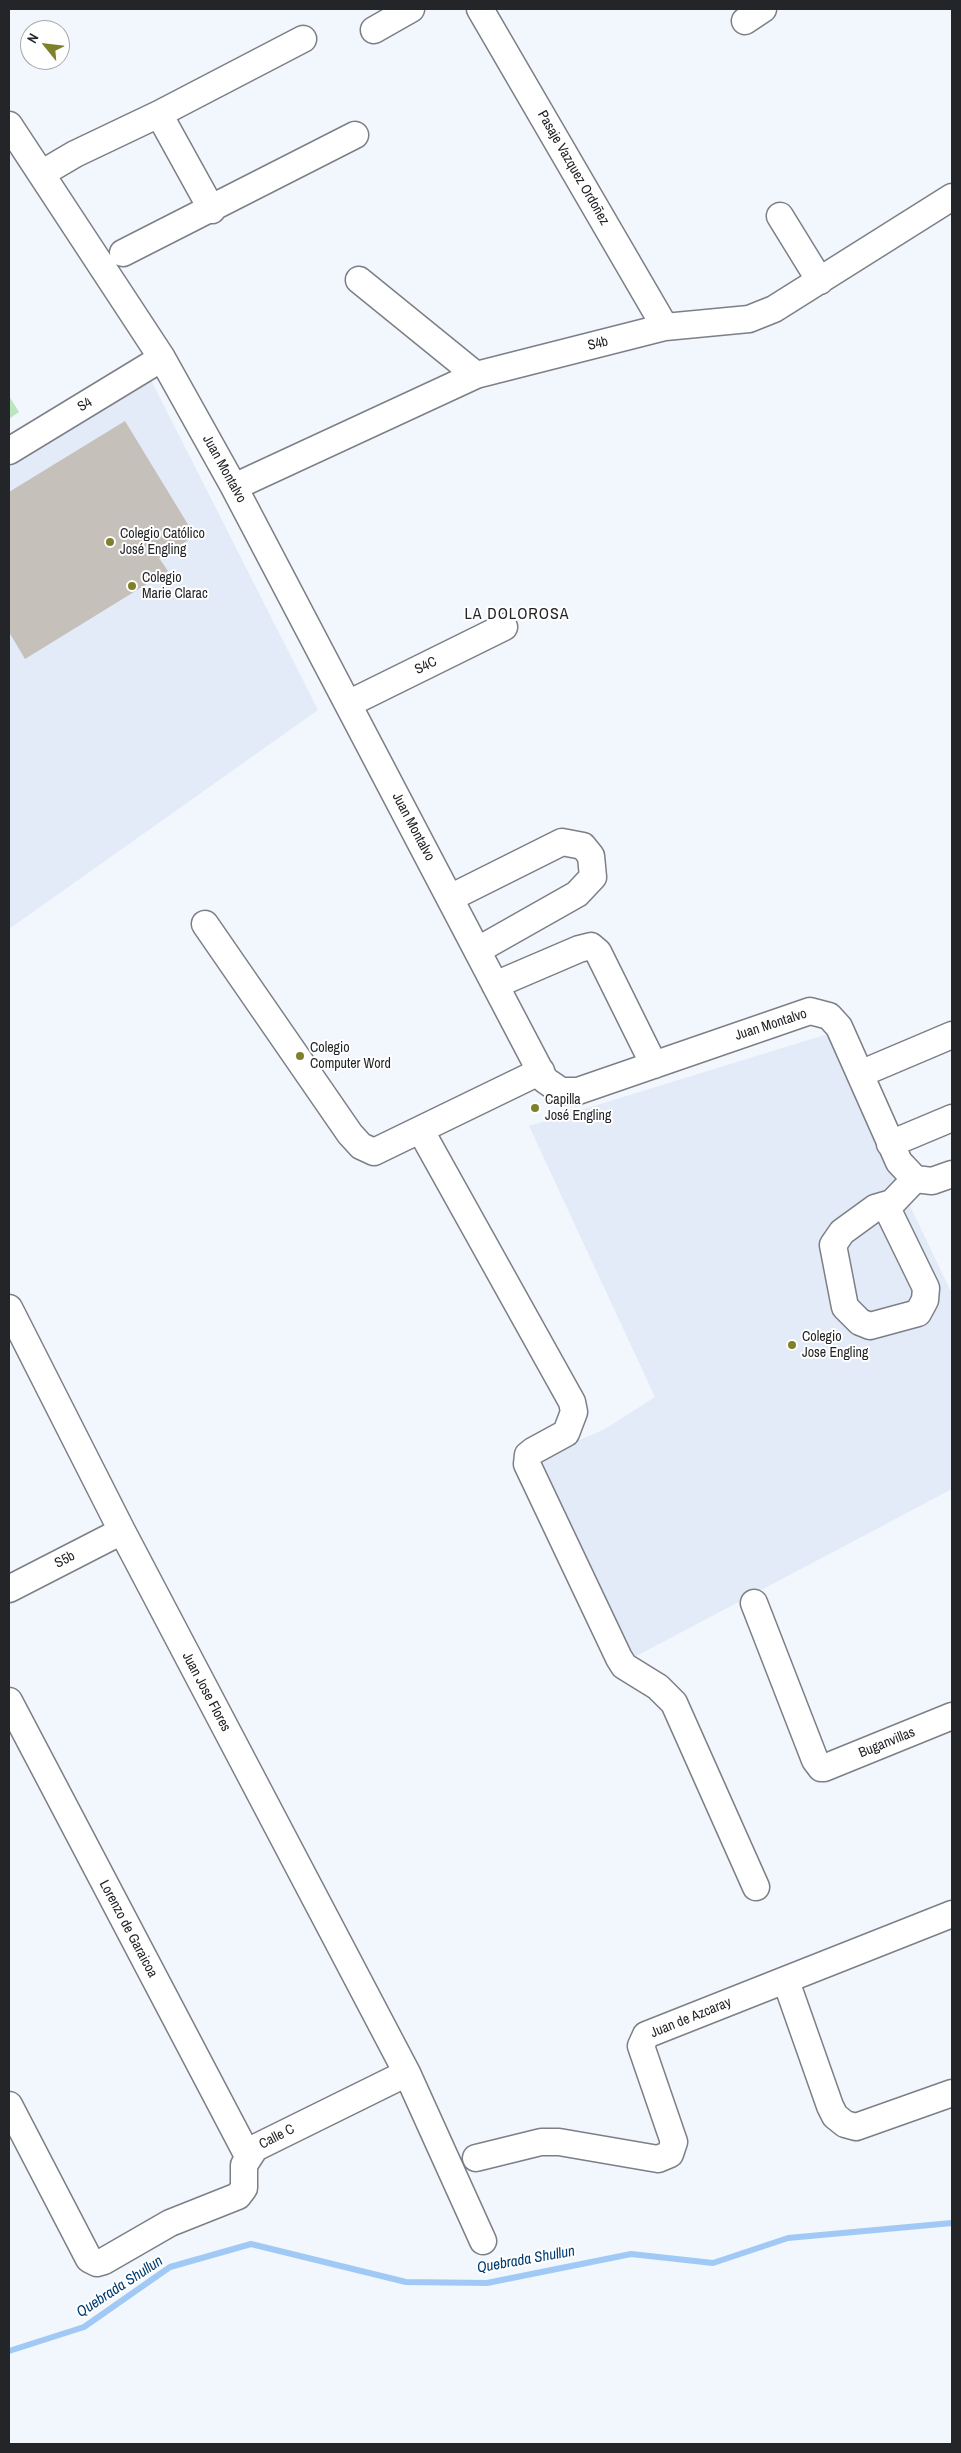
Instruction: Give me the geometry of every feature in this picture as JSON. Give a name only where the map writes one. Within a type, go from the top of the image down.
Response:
[{"type":"street","points":[[374,30],[411,9]]},
{"type":"street","name":"Pasaje Vazquez Ordoñez","points":[[480,9],[665,327]]},
{"type":"street","points":[[41,174],[75,154],[158,114],[303,39]]},
{"type":"street","points":[[158,114],[212,210]]},
{"type":"street","name":"Juan Montalvo","points":[[9,124],[162,358],[234,487],[545,1080],[561,1091],[578,1092],[810,1011],[829,1016],[840,1027],[899,1162],[915,1179]]},
{"type":"street","points":[[123,253],[212,210],[355,135]]},
{"type":"street","name":"S4b","points":[[234,487],[476,375],[665,327],[749,319],[774,309],[952,196]]},
{"type":"street","points":[[780,216],[820,281]]},
{"type":"street","points":[[359,280],[476,375]]},
{"type":"street","name":"S4","points":[[9,451],[162,358]]},
{"type":"street","name":"S4C","points":[[348,704],[504,627]]},
{"type":"street","points":[[450,898],[562,842],[583,846],[591,856],[593,877],[577,894],[478,950]]},
{"type":"street","points":[[205,924],[344,1126],[361,1146],[374,1152],[541,1072]]},
{"type":"street","points":[[495,984],[579,949],[592,946],[598,952],[654,1065]]},
{"type":"street","points":[[860,1074],[952,1035]]},
{"type":"street","points":[[890,1144],[952,1118]]},
{"type":"street","points":[[421,1131],[572,1402],[574,1412],[566,1433],[528,1455],[527,1464],[619,1658],[624,1666],[658,1687],[674,1703],[756,1887]]},
{"type":"street","points":[[886,1206],[926,1288],[926,1300],[918,1313],[870,1326],[860,1322],[845,1307],[833,1245],[842,1232],[875,1208],[886,1206],[915,1179],[932,1181],[952,1174]]},
{"type":"street","name":"Juan Jose Flores","points":[[9,1308],[122,1532],[407,2074],[483,2241]]},
{"type":"street","name":"S5b","points":[[9,1589],[122,1532]]},
{"type":"street","name":"Buganvillas","points":[[754,1603],[815,1760],[821,1768],[952,1716]]},
{"type":"street","name":"Lorenzo de Garaicoa","points":[[9,1702],[248,2156]]},
{"type":"street","name":"Juan de Azcaray","points":[[476,2158],[541,2142],[559,2142],[658,2159],[670,2154],[674,2142],[641,2046],[646,2035],[952,1914]]},
{"type":"street","points":[[786,1980],[830,2106],[835,2116],[845,2124],[856,2127],[952,2093]]},
{"type":"street","name":"Calle C","points":[[9,2105],[89,2259],[97,2263],[104,2261],[170,2223],[238,2196],[244,2188],[244,2165],[248,2156],[255,2148],[407,2074]]},
{"type":"shaded area","name":"Colegio Marie Clarac","points":[[150,378],[318,710],[9,929],[9,462]]},
{"type":"shaded area","name":"Colegio Jose Engling","points":[[828,1034],[952,1294],[952,1489],[627,1661],[529,1462],[605,1429],[655,1397],[529,1126]]},
{"type":"green space","points":[[9,396],[19,412],[9,419]]},
{"type":"building","points":[[125,421],[195,536],[159,558],[168,571],[25,659],[9,632],[9,492]]},
{"type":"waterway","name":"Quebrada Shullun","points":[[9,2351],[84,2327],[170,2267],[251,2244],[406,2282],[487,2283],[631,2254],[713,2263],[788,2238],[952,2223]]},
{"type":"place","name":"Colegio Católico José Engling","points":[[110,542]]},
{"type":"place","name":"Colegio Marie Clarac","points":[[132,586]]},
{"type":"place","name":"Colegio Computer Word","points":[[300,1056]]},
{"type":"place","name":"Capilla José Engling","points":[[535,1108]]},
{"type":"place","name":"Colegio Jose Engling","points":[[792,1345]]},
{"type":"district","name":"LA DOLOROSA","points":[[517,615]]}]
